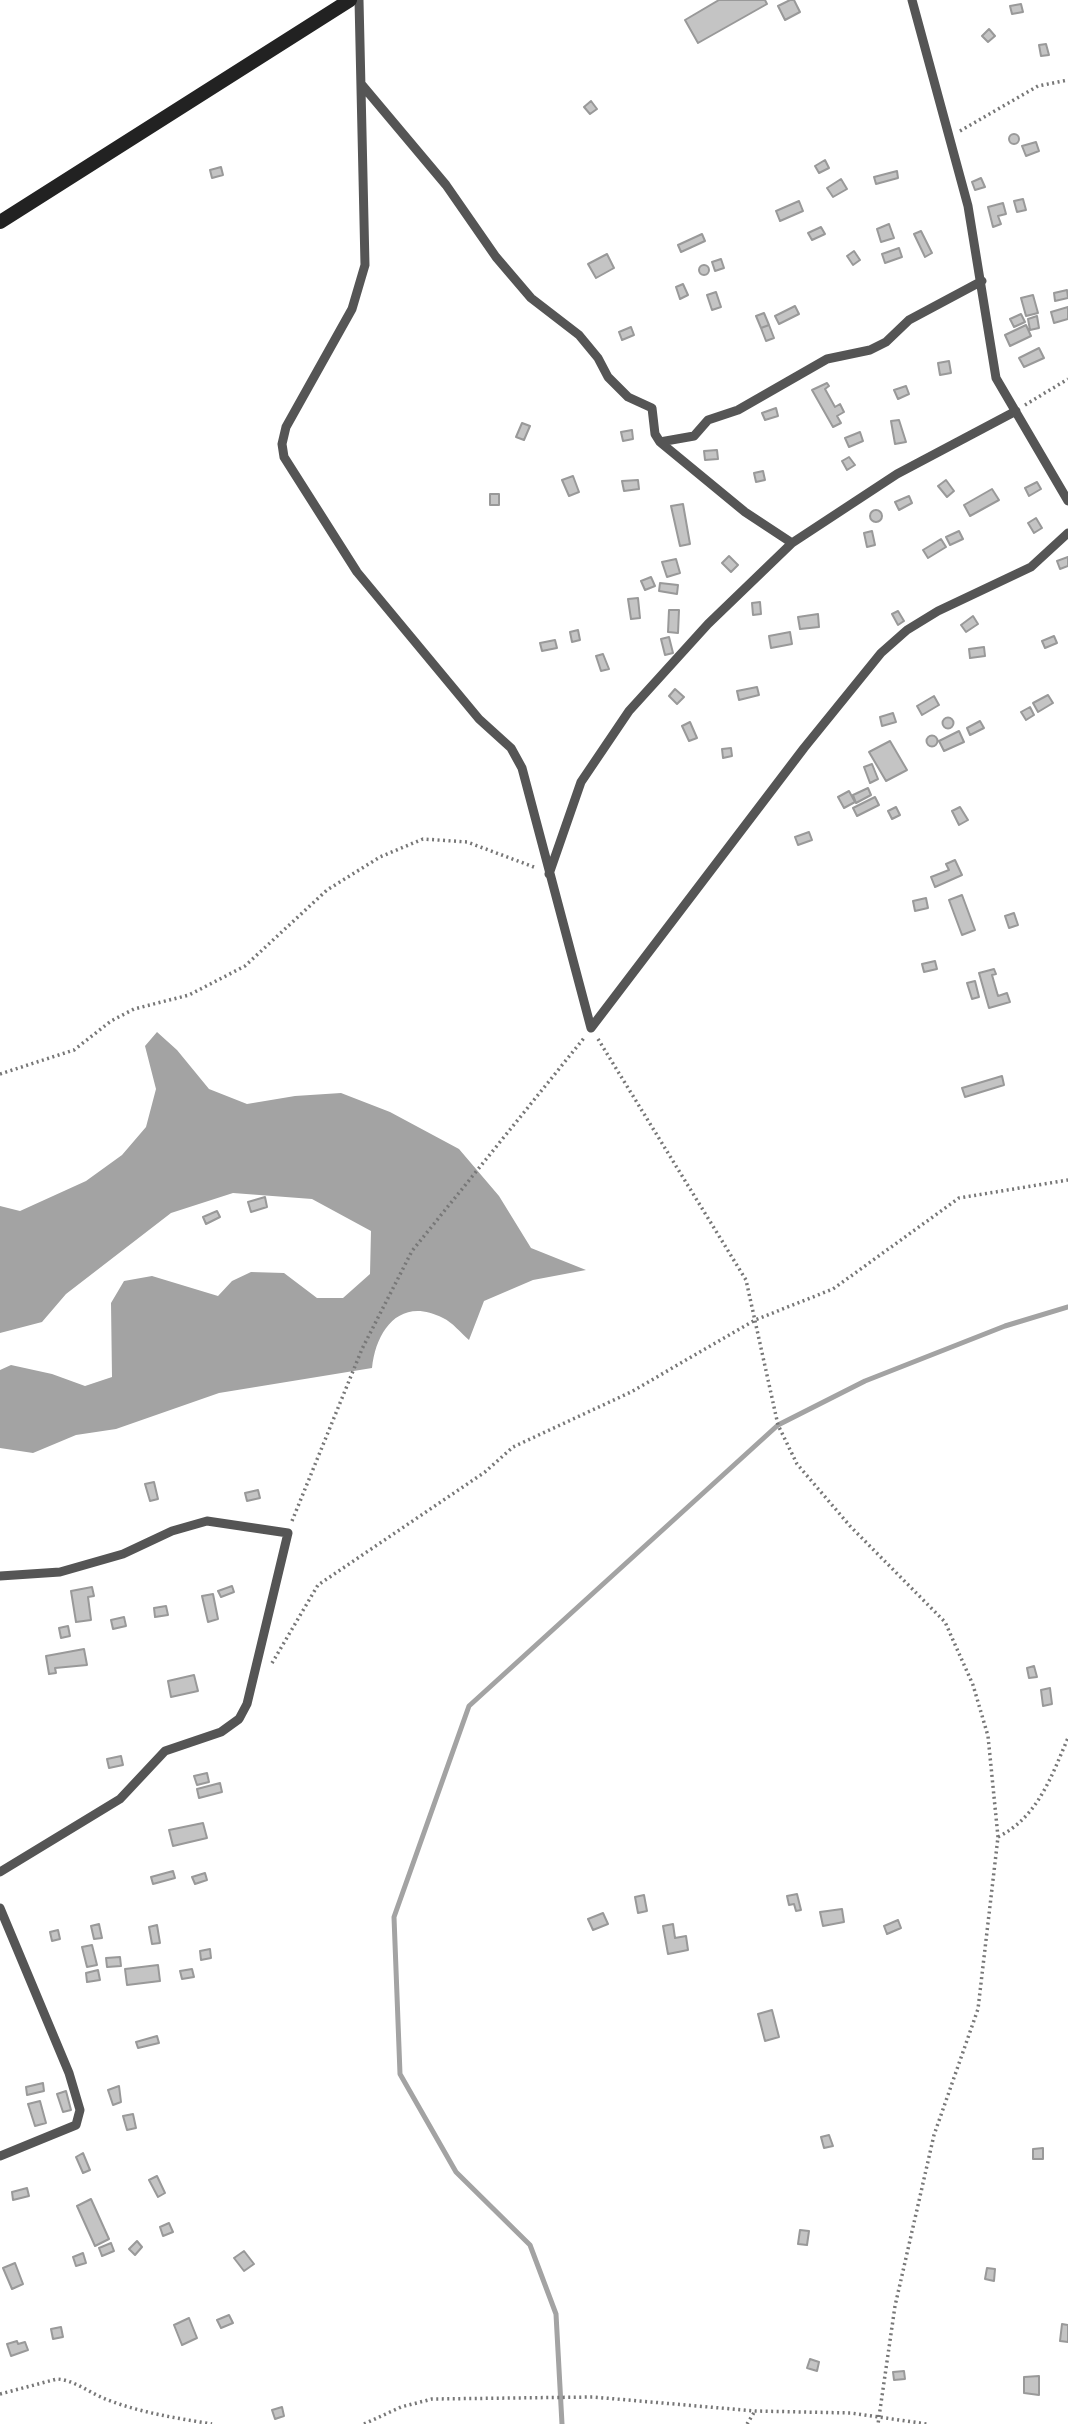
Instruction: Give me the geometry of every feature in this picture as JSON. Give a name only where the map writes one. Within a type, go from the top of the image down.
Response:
[{"type":"main road","points":[[0,222],[349,0]]},
{"type":"lane","points":[[359,0],[365,265],[352,309],[286,427],[282,444],[284,457],[357,572],[479,719],[511,748],[522,768],[591,1028]]},
{"type":"lane","points":[[912,0],[968,206],[996,378],[1068,501]]},
{"type":"lane","points":[[362,85],[446,185],[496,257],[531,298],[579,335],[598,358],[608,377],[628,397],[652,408],[655,434],[660,442],[745,512],[792,543]]},
{"type":"lane","points":[[660,442],[694,436],[708,420],[738,410],[827,359],[870,350],[886,342],[909,320],[982,281]]},
{"type":"lane","points":[[549,874],[582,782],[629,712],[708,624],[792,543],[897,474],[1016,411]]},
{"type":"lane","points":[[591,1028],[804,748],[881,653],[908,630],[938,611],[1031,567],[1068,533]]},
{"type":"lane","points":[[0,1576],[60,1572],[123,1554],[172,1531],[207,1521],[288,1533],[247,1704],[239,1719],[221,1732],[165,1751],[120,1799],[0,1872]]},
{"type":"lane","points":[[0,1908],[51,2026],[80,2110],[76,2125],[0,2156]]},
{"type":"path","points":[[949,138],[1027,92],[1068,80]]},
{"type":"path","points":[[1016,411],[1068,379]]},
{"type":"path","points":[[0,1074],[74,1050],[111,1021],[134,1009],[189,995],[245,966],[327,890],[380,857],[423,839],[467,842],[549,874]]},
{"type":"path","points":[[288,1533],[299,1497],[362,1349],[412,1251],[591,1028],[746,1280],[778,1425],[797,1464],[850,1526],[945,1622],[960,1650],[988,1736],[998,1837],[978,2009],[934,2135],[895,2306],[878,2424]]},
{"type":"path","points":[[269,1668],[318,1584],[485,1472],[513,1447],[631,1392],[755,1320],[833,1289],[959,1198],[1068,1180]]},
{"type":"path","points":[[998,1837],[1018,1827],[1028,1817],[1068,1738]]},
{"type":"path","points":[[0,2394],[66,2379],[105,2399],[148,2414],[212,2424]]},
{"type":"path","points":[[364,2424],[401,2407],[432,2399],[593,2397],[755,2411],[851,2413],[927,2424]]},
{"type":"path","points":[[747,2424],[755,2411]]},
{"type":"shaded area","points":[[157,1032],[177,1050],[209,1089],[247,1104],[295,1096],[341,1093],[390,1112],[459,1149],[499,1196],[531,1248],[586,1270],[533,1280],[484,1301],[469,1340],[443,1318],[428,1312],[415,1311],[393,1320],[385,1329],[374,1354],[372,1368],[219,1393],[116,1429],[76,1435],[33,1453],[0,1448],[0,1370],[11,1365],[52,1374],[85,1386],[112,1377],[111,1303],[124,1281],[152,1276],[218,1296],[232,1281],[251,1272],[284,1273],[317,1298],[343,1298],[370,1274],[371,1231],[312,1199],[233,1193],[171,1213],[66,1294],[42,1322],[0,1333],[0,1206],[20,1211],[86,1181],[122,1155],[146,1127],[156,1089],[145,1046]]},
{"type":"building","points":[[719,0],[765,0],[767,4],[698,43],[685,20]]},
{"type":"building","points":[[794,0],[800,12],[785,20],[778,6]]},
{"type":"building","points":[[1021,4],[1023,12],[1012,14],[1010,6]]},
{"type":"building","points":[[989,29],[995,36],[988,42],[982,36]]},
{"type":"building","points":[[1046,44],[1049,55],[1041,56],[1039,45]]},
{"type":"building","points":[[591,101],[597,109],[590,114],[584,107]]},
{"type":"building","points":[[1014,134],[1018,135],[1018,143],[1014,144],[1010,143],[1009,139],[1010,135]]},
{"type":"building","points":[[1036,142],[1039,151],[1026,156],[1022,146]]},
{"type":"building","points":[[825,160],[829,168],[819,173],[815,166]]},
{"type":"building","points":[[221,167],[223,175],[212,178],[210,170]]},
{"type":"building","points":[[897,171],[898,178],[876,184],[874,177]]},
{"type":"building","points":[[981,178],[985,187],[975,190],[972,182]]},
{"type":"building","points":[[841,179],[847,189],[833,197],[827,188]]},
{"type":"building","points":[[1023,199],[1026,210],[1017,212],[1014,201]]},
{"type":"building","points":[[799,201],[803,211],[780,221],[776,211]]},
{"type":"building","points":[[1003,203],[1006,214],[998,216],[1001,224],[993,227],[988,207]]},
{"type":"building","points":[[889,224],[894,238],[881,242],[877,229]]},
{"type":"building","points":[[821,227],[825,234],[812,240],[808,233]]},
{"type":"building","points":[[921,231],[932,253],[925,257],[914,234]]},
{"type":"building","points":[[702,234],[705,241],[681,252],[678,245]]},
{"type":"building","points":[[899,248],[902,257],[885,263],[882,254]]},
{"type":"building","points":[[854,251],[860,260],[853,265],[847,256]]},
{"type":"building","points":[[607,254],[614,268],[596,278],[588,264]]},
{"type":"building","points":[[721,259],[724,268],[715,271],[712,262]]},
{"type":"building","points":[[704,265],[708,266],[708,274],[704,275],[700,274],[699,270],[700,266]]},
{"type":"building","points":[[683,284],[688,295],[680,299],[676,287]]},
{"type":"building","points":[[1067,290],[1068,298],[1055,301],[1054,293]]},
{"type":"building","points":[[716,292],[721,307],[712,310],[707,295]]},
{"type":"building","points":[[1033,295],[1038,313],[1026,316],[1021,298]]},
{"type":"building","points":[[795,306],[799,314],[779,324],[775,316]]},
{"type":"building","points":[[1068,307],[1068,319],[1054,323],[1051,312]]},
{"type":"building","points":[[764,313],[769,325],[761,328],[756,316]]},
{"type":"building","points":[[1021,314],[1025,322],[1014,327],[1010,319]]},
{"type":"building","points":[[1037,316],[1039,328],[1030,330],[1028,319]]},
{"type":"building","points":[[769,325],[774,338],[766,341],[761,328]]},
{"type":"building","points":[[1026,325],[1031,336],[1010,346],[1005,335]]},
{"type":"building","points":[[631,327],[634,335],[622,340],[619,332]]},
{"type":"building","points":[[1039,348],[1044,358],[1024,367],[1019,358]]},
{"type":"building","points":[[949,361],[951,373],[940,375],[938,363]]},
{"type":"building","points":[[827,383],[829,386],[825,389],[835,407],[840,404],[844,412],[837,416],[841,423],[833,427],[812,390]]},
{"type":"building","points":[[906,386],[909,394],[898,399],[894,390]]},
{"type":"building","points":[[776,408],[778,416],[765,420],[762,413]]},
{"type":"building","points":[[899,420],[906,442],[895,444],[891,421]]},
{"type":"building","points":[[522,423],[530,426],[524,440],[516,437]]},
{"type":"building","points":[[632,430],[633,439],[623,441],[621,432]]},
{"type":"building","points":[[860,432],[863,441],[849,447],[845,438]]},
{"type":"building","points":[[717,450],[718,459],[705,460],[704,451]]},
{"type":"building","points":[[849,457],[855,465],[847,470],[842,461]]},
{"type":"building","points":[[763,471],[765,480],[756,482],[754,473]]},
{"type":"building","points":[[573,476],[579,492],[569,496],[562,480]]},
{"type":"building","points":[[638,480],[639,489],[624,491],[622,481]]},
{"type":"building","points":[[946,480],[954,491],[947,497],[938,486]]},
{"type":"building","points":[[1037,482],[1041,489],[1029,496],[1025,488]]},
{"type":"building","points":[[992,489],[999,500],[970,516],[964,505]]},
{"type":"building","points":[[490,494],[499,494],[499,505],[490,505]]},
{"type":"building","points":[[909,496],[912,503],[899,510],[895,502]]},
{"type":"building","points":[[683,504],[690,544],[680,546],[671,506]]},
{"type":"building","points":[[876,510],[882,516],[876,522],[870,516]]},
{"type":"building","points":[[1036,518],[1042,528],[1034,533],[1028,523]]},
{"type":"building","points":[[872,531],[875,545],[867,547],[864,533]]},
{"type":"building","points":[[959,531],[963,539],[950,545],[946,537]]},
{"type":"building","points":[[941,539],[946,547],[928,558],[923,550]]},
{"type":"building","points":[[729,556],[738,565],[731,572],[722,563]]},
{"type":"building","points":[[1068,557],[1068,566],[1060,569],[1057,561]]},
{"type":"building","points":[[676,559],[680,573],[667,577],[662,562]]},
{"type":"building","points":[[651,577],[655,586],[645,590],[641,581]]},
{"type":"building","points":[[660,583],[678,585],[677,594],[659,591]]},
{"type":"building","points":[[638,598],[640,618],[631,619],[628,599]]},
{"type":"building","points":[[760,602],[761,614],[753,615],[752,603]]},
{"type":"building","points":[[669,610],[679,610],[678,633],[668,632]]},
{"type":"building","points":[[898,611],[904,621],[898,625],[892,614]]},
{"type":"building","points":[[818,614],[819,627],[800,629],[798,617]]},
{"type":"building","points":[[973,616],[978,624],[966,632],[961,625]]},
{"type":"building","points":[[578,630],[580,640],[572,642],[570,632]]},
{"type":"building","points":[[790,632],[792,644],[771,648],[769,636]]},
{"type":"building","points":[[1054,636],[1057,643],[1045,648],[1042,641]]},
{"type":"building","points":[[669,637],[673,653],[665,655],[661,639]]},
{"type":"building","points":[[555,640],[557,648],[542,651],[540,643]]},
{"type":"building","points":[[984,647],[985,656],[970,658],[969,649]]},
{"type":"building","points":[[603,654],[609,669],[601,671],[596,656]]},
{"type":"building","points":[[757,687],[759,695],[739,700],[737,691]]},
{"type":"building","points":[[675,689],[684,697],[677,704],[669,696]]},
{"type":"building","points":[[1048,695],[1053,703],[1038,712],[1033,703]]},
{"type":"building","points":[[934,696],[939,705],[922,715],[917,706]]},
{"type":"building","points":[[1030,707],[1034,715],[1026,720],[1021,712]]},
{"type":"building","points":[[893,713],[896,722],[882,726],[880,717]]},
{"type":"building","points":[[948,718],[952,719],[952,727],[948,728],[944,727],[943,723],[944,719]]},
{"type":"building","points":[[980,721],[984,728],[970,735],[967,728]]},
{"type":"building","points":[[690,722],[697,738],[689,741],[682,726]]},
{"type":"building","points":[[959,731],[964,742],[944,751],[939,741]]},
{"type":"building","points":[[932,736],[936,737],[936,745],[932,746],[928,745],[927,741],[928,737]]},
{"type":"building","points":[[890,741],[907,770],[886,781],[869,752]]},
{"type":"building","points":[[731,748],[732,756],[723,758],[722,749]]},
{"type":"building","points":[[872,764],[878,779],[870,783],[864,767]]},
{"type":"building","points":[[868,788],[871,795],[856,803],[853,795]]},
{"type":"building","points":[[849,791],[855,802],[844,808],[838,797]]},
{"type":"building","points":[[875,797],[879,805],[857,816],[853,808]]},
{"type":"building","points":[[896,807],[900,815],[892,819],[888,811]]},
{"type":"building","points":[[960,807],[968,820],[959,825],[952,811]]},
{"type":"building","points":[[809,832],[812,840],[798,845],[795,837]]},
{"type":"building","points":[[955,860],[962,875],[935,887],[931,877],[949,870],[946,864]]},
{"type":"building","points":[[962,895],[975,930],[962,935],[949,900]]},
{"type":"building","points":[[926,898],[928,908],[915,911],[913,901]]},
{"type":"building","points":[[1014,913],[1018,925],[1009,928],[1005,916]]},
{"type":"building","points":[[935,961],[937,969],[924,972],[922,964]]},
{"type":"building","points":[[994,969],[996,974],[992,975],[998,996],[1007,993],[1010,1002],[989,1008],[979,973]]},
{"type":"building","points":[[975,981],[979,997],[972,999],[967,983]]},
{"type":"building","points":[[1002,1076],[1004,1085],[965,1097],[962,1088]]},
{"type":"building","points":[[265,1197],[267,1207],[251,1212],[248,1202]]},
{"type":"building","points":[[217,1211],[220,1217],[206,1224],[203,1217]]},
{"type":"building","points":[[154,1482],[158,1499],[150,1501],[145,1484]]},
{"type":"building","points":[[258,1490],[260,1498],[247,1501],[245,1493]]},
{"type":"building","points":[[232,1586],[234,1592],[221,1597],[218,1591]]},
{"type":"building","points":[[92,1587],[94,1596],[88,1597],[91,1620],[76,1622],[71,1591]]},
{"type":"building","points":[[213,1594],[218,1619],[208,1622],[202,1596]]},
{"type":"building","points":[[166,1606],[168,1615],[155,1617],[154,1608]]},
{"type":"building","points":[[124,1617],[126,1626],[113,1629],[111,1620]]},
{"type":"building","points":[[68,1626],[70,1636],[61,1638],[59,1628]]},
{"type":"building","points":[[84,1649],[87,1665],[55,1668],[56,1673],[49,1674],[46,1656]]},
{"type":"building","points":[[1034,1666],[1037,1677],[1029,1678],[1027,1668]]},
{"type":"building","points":[[194,1675],[198,1691],[171,1697],[168,1681]]},
{"type":"building","points":[[1050,1688],[1052,1704],[1043,1706],[1041,1690]]},
{"type":"building","points":[[121,1756],[123,1765],[109,1768],[107,1759]]},
{"type":"building","points":[[207,1773],[209,1782],[197,1785],[194,1776]]},
{"type":"building","points":[[220,1783],[222,1792],[199,1798],[197,1789]]},
{"type":"building","points":[[203,1823],[207,1838],[173,1846],[169,1830]]},
{"type":"building","points":[[173,1871],[175,1878],[153,1884],[151,1877]]},
{"type":"building","points":[[205,1873],[207,1880],[195,1884],[192,1877]]},
{"type":"building","points":[[797,1894],[801,1910],[796,1911],[794,1904],[789,1905],[787,1896]]},
{"type":"building","points":[[644,1895],[647,1911],[638,1913],[635,1897]]},
{"type":"building","points":[[842,1909],[844,1922],[823,1926],[820,1912]]},
{"type":"building","points":[[603,1913],[608,1924],[593,1930],[588,1919]]},
{"type":"building","points":[[898,1920],[901,1928],[887,1934],[884,1926]]},
{"type":"building","points":[[99,1924],[102,1938],[94,1939],[91,1926]]},
{"type":"building","points":[[673,1924],[675,1938],[686,1936],[688,1950],[668,1954],[663,1926]]},
{"type":"building","points":[[157,1925],[160,1943],[152,1944],[149,1927]]},
{"type":"building","points":[[58,1930],[60,1939],[52,1941],[50,1932]]},
{"type":"building","points":[[92,1945],[97,1965],[87,1967],[82,1947]]},
{"type":"building","points":[[210,1949],[211,1958],[201,1960],[200,1951]]},
{"type":"building","points":[[120,1957],[121,1966],[107,1967],[106,1958]]},
{"type":"building","points":[[158,1965],[160,1981],[127,1985],[125,1969]]},
{"type":"building","points":[[192,1969],[194,1977],[182,1979],[180,1971]]},
{"type":"building","points":[[98,1970],[100,1980],[87,1982],[86,1973]]},
{"type":"building","points":[[772,2010],[779,2037],[765,2041],[758,2014]]},
{"type":"building","points":[[157,2036],[159,2043],[138,2048],[136,2042]]},
{"type":"building","points":[[43,2083],[44,2091],[27,2095],[26,2087]]},
{"type":"building","points":[[119,2086],[121,2102],[113,2105],[108,2090]]},
{"type":"building","points":[[66,2091],[71,2110],[63,2112],[57,2094]]},
{"type":"building","points":[[40,2101],[46,2123],[35,2126],[28,2104]]},
{"type":"building","points":[[133,2114],[136,2128],[127,2130],[123,2116]]},
{"type":"building","points":[[829,2135],[833,2146],[824,2148],[821,2137]]},
{"type":"building","points":[[1043,2148],[1043,2159],[1033,2159],[1033,2149]]},
{"type":"building","points":[[83,2153],[90,2170],[83,2173],[76,2157]]},
{"type":"building","points":[[157,2176],[165,2193],[158,2197],[149,2180]]},
{"type":"building","points":[[27,2188],[29,2196],[13,2200],[12,2192]]},
{"type":"building","points":[[91,2199],[109,2239],[95,2246],[77,2206]]},
{"type":"building","points":[[169,2223],[173,2232],[163,2236],[160,2227]]},
{"type":"building","points":[[800,2230],[809,2231],[807,2245],[798,2244]]},
{"type":"building","points":[[137,2241],[142,2247],[135,2255],[129,2249]]},
{"type":"building","points":[[111,2243],[114,2251],[102,2256],[99,2248]]},
{"type":"building","points":[[244,2251],[254,2264],[244,2271],[234,2258]]},
{"type":"building","points":[[83,2253],[86,2263],[76,2266],[73,2257]]},
{"type":"building","points":[[15,2263],[23,2284],[12,2289],[3,2268]]},
{"type":"building","points":[[987,2268],[995,2269],[994,2281],[985,2279]]},
{"type":"building","points":[[229,2315],[233,2323],[221,2328],[217,2320]]},
{"type":"building","points":[[189,2318],[197,2338],[182,2345],[174,2325]]},
{"type":"building","points":[[1062,2324],[1068,2325],[1068,2342],[1060,2341]]},
{"type":"building","points":[[61,2327],[63,2337],[53,2339],[51,2329]]},
{"type":"building","points":[[17,2341],[18,2344],[25,2342],[28,2350],[11,2356],[7,2344]]},
{"type":"building","points":[[810,2359],[819,2362],[817,2371],[807,2368]]},
{"type":"building","points":[[904,2371],[905,2379],[894,2380],[893,2372]]},
{"type":"building","points":[[1039,2376],[1039,2395],[1024,2393],[1024,2377]]},
{"type":"building","points":[[282,2407],[284,2416],[275,2419],[272,2410]]},
{"type":"waterway","points":[[562,2424],[556,2314],[530,2245],[456,2172],[400,2074],[394,1917],[469,1706],[778,1425],[865,1381],[1005,1326],[1068,1307]]}]
